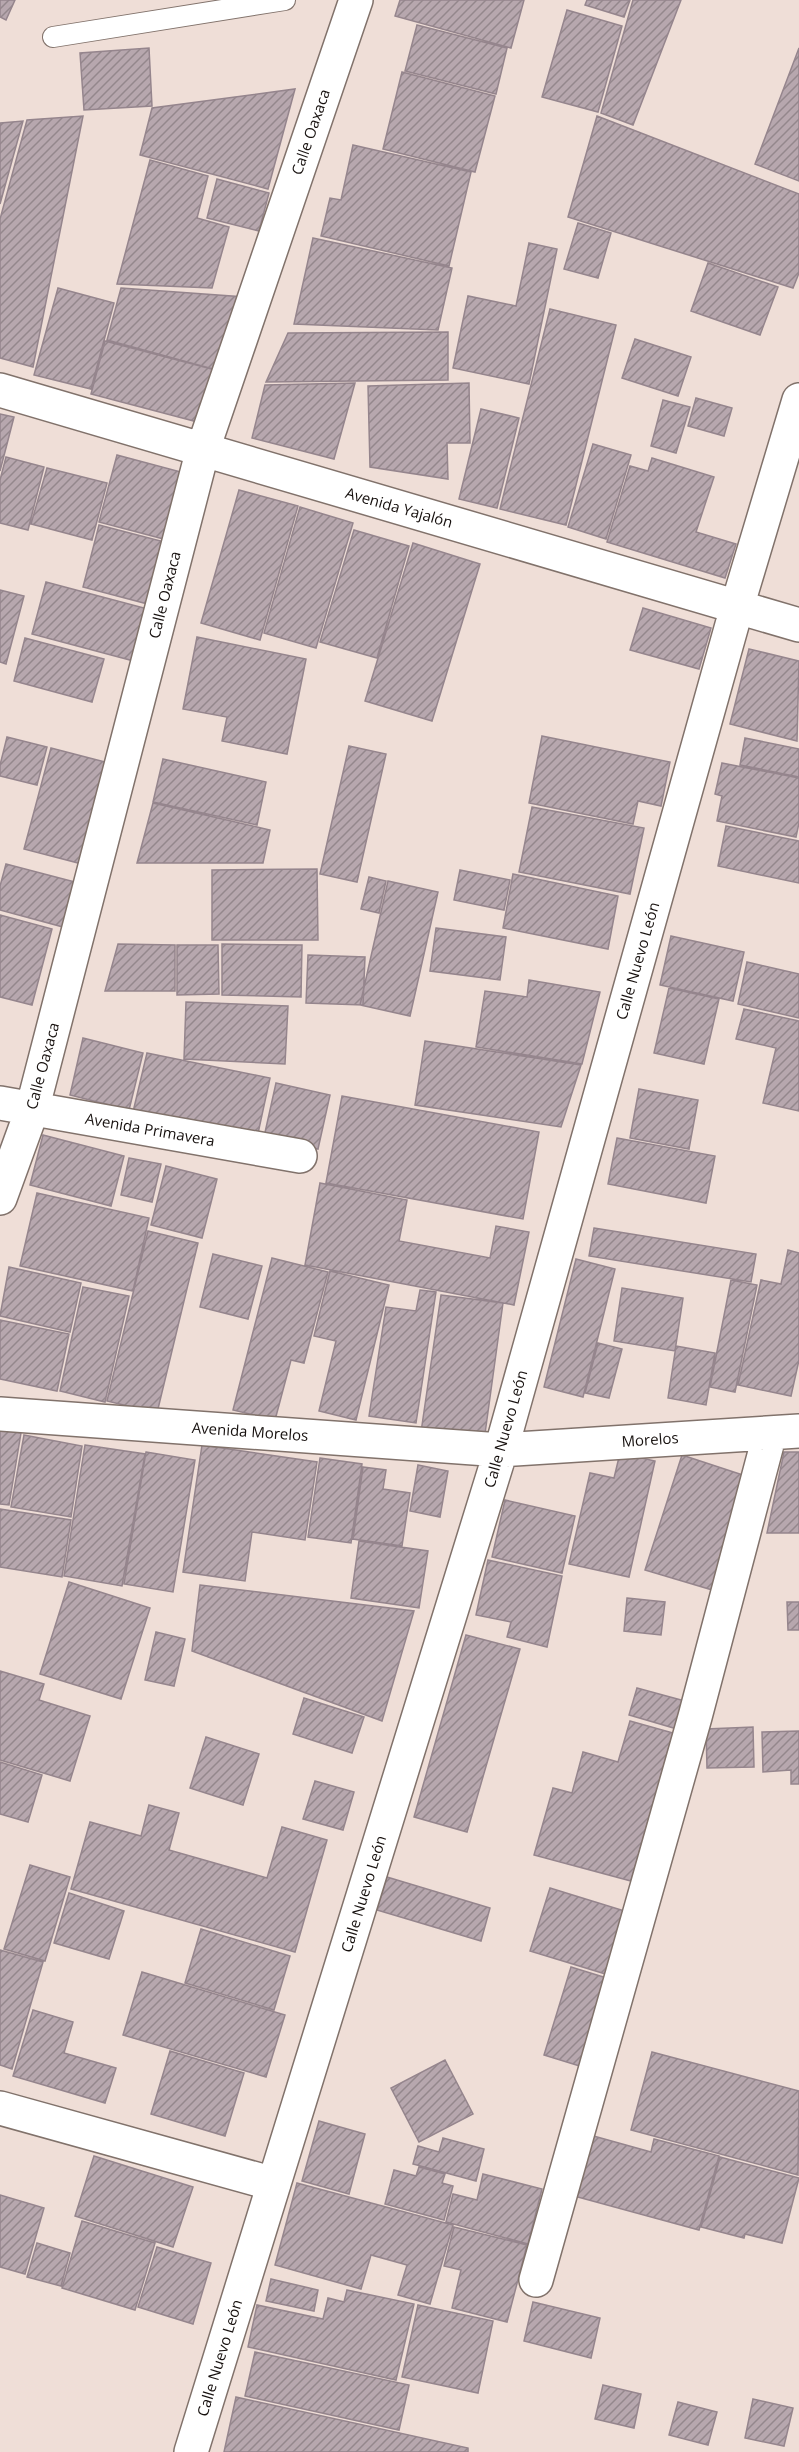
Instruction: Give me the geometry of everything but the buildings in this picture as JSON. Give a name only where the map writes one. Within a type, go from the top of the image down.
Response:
[{"type":"street","name":"Calle Oaxaca","points":[[0,1198],[32,1110],[203,450],[356,0]]},
{"type":"street","name":"Avenida Yajalón","points":[[0,390],[799,625]]},
{"type":"street","name":"Calle Nuevo León","points":[[191,2452],[501,1450],[737,607],[799,400]]},
{"type":"street","name":"Avenida Primavera","points":[[0,1103],[300,1156]]},
{"type":"street","name":"Avenida Morelos","points":[[0,1414],[501,1450]]},
{"type":"street","name":"Morelos","points":[[501,1450],[785,1432]]},
{"type":"street","points":[[536,2280],[691,1728],[785,1432]]},
{"type":"street","points":[[0,2108],[274,2184]]},
{"type":"lane","points":[[53,37],[285,0]]}]
